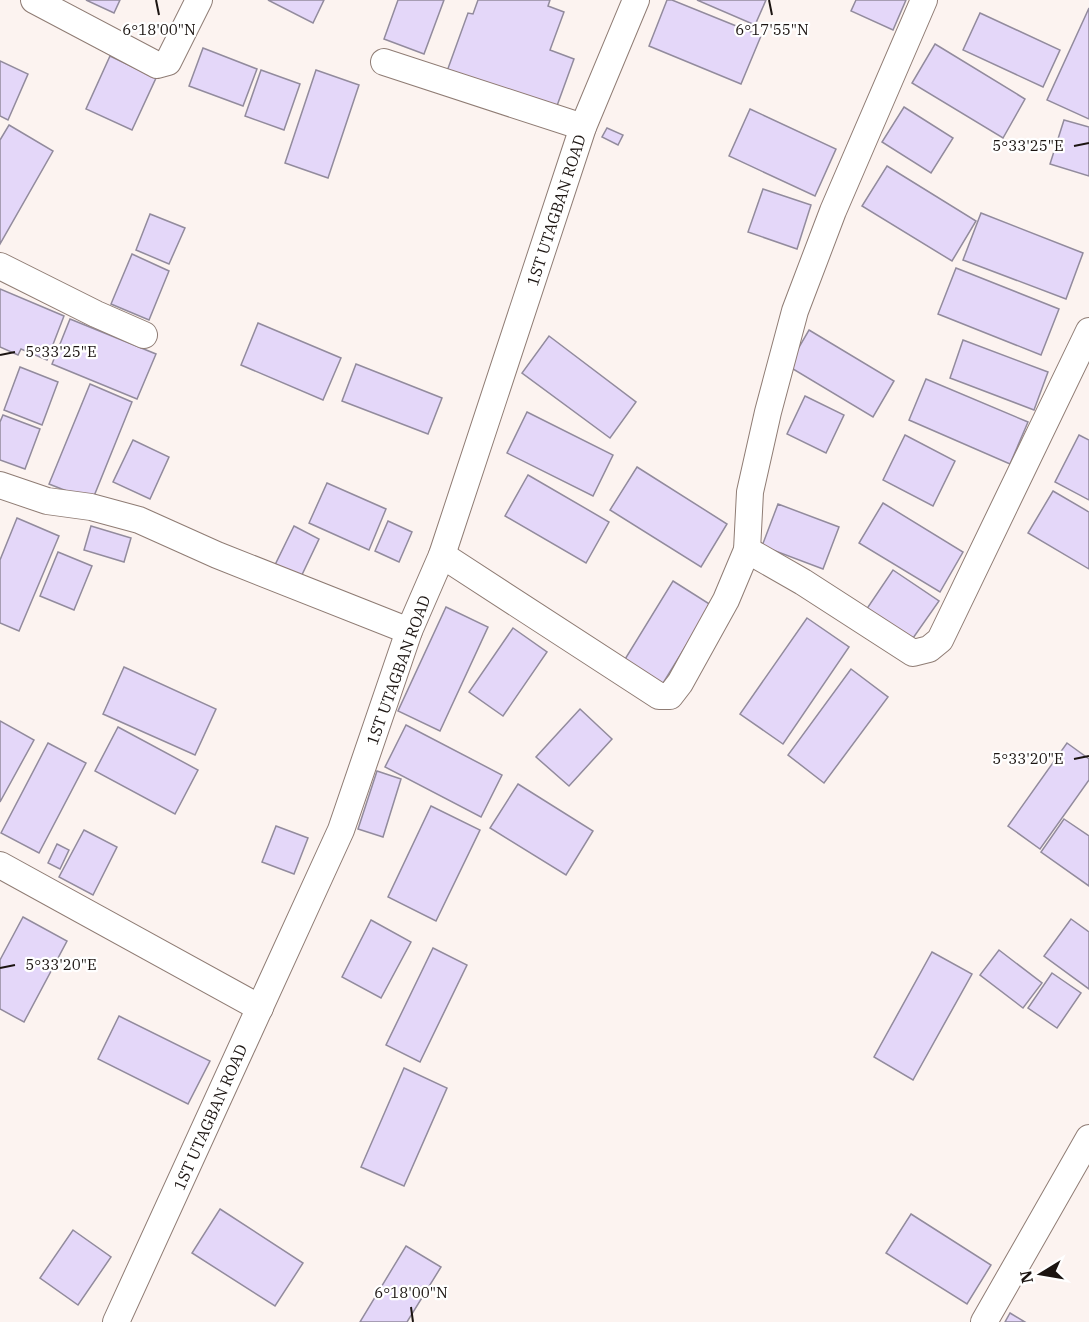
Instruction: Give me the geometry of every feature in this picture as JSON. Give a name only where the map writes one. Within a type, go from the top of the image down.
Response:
[{"type":"street","points":[[34,0],[157,65],[168,63],[199,0]]},
{"type":"street","name":"1ST UTAGBAN ROAD","points":[[116,1322],[341,830],[409,631],[442,555],[583,127],[636,0]]},
{"type":"street","points":[[442,555],[659,696],[670,696],[680,683],[726,600],[747,550],[750,492],[768,412],[795,311],[833,211],[924,0]]},
{"type":"street","points":[[384,62],[583,127]]},
{"type":"street","points":[[0,266],[96,314],[144,335]]},
{"type":"street","points":[[747,550],[803,582],[913,653],[929,649],[940,640],[1089,331]]},
{"type":"street","points":[[0,485],[48,501],[91,507],[139,520],[217,555],[409,631]]},
{"type":"street","points":[[0,865],[260,1008]]},
{"type":"street","points":[[984,1322],[1089,1138]]},
{"type":"building","points":[[86,0],[120,0],[114,13]]},
{"type":"building","points":[[268,0],[324,0],[313,23]]},
{"type":"building","points":[[398,0],[444,0],[424,54],[384,39]]},
{"type":"building","points":[[478,0],[550,0],[548,6],[564,12],[550,50],[574,59],[554,114],[446,74],[468,13],[473,14]]},
{"type":"building","points":[[667,0],[761,36],[741,84],[649,46]]},
{"type":"building","points":[[697,0],[766,0],[755,25]]},
{"type":"building","points":[[856,0],[906,0],[893,30],[851,11]]},
{"type":"building","points":[[1089,8],[1089,119],[1047,100]]},
{"type":"building","points":[[980,13],[1060,50],[1043,87],[963,50]]},
{"type":"building","points":[[935,44],[1025,99],[1003,138],[912,83]]},
{"type":"building","points":[[203,48],[257,69],[243,106],[189,86]]},
{"type":"building","points":[[110,56],[156,78],[132,130],[86,109]]},
{"type":"building","points":[[0,61],[28,74],[8,120],[0,116]]},
{"type":"building","points":[[261,70],[300,84],[284,130],[245,116]]},
{"type":"building","points":[[316,70],[359,85],[328,178],[285,163]]},
{"type":"building","points":[[904,107],[953,138],[931,173],[882,142]]},
{"type":"building","points":[[750,109],[836,149],[815,196],[729,156]]},
{"type":"building","points":[[1064,120],[1089,127],[1089,176],[1050,164]]},
{"type":"building","points":[[9,125],[53,151],[0,244],[0,140]]},
{"type":"building","points":[[607,128],[623,135],[618,145],[602,137]]},
{"type":"building","points":[[887,166],[976,221],[952,261],[862,206]]},
{"type":"building","points":[[763,189],[811,205],[797,249],[748,232]]},
{"type":"building","points":[[981,213],[1083,253],[1066,299],[963,260]]},
{"type":"building","points":[[150,214],[185,228],[169,264],[136,250]]},
{"type":"building","points":[[132,254],[169,271],[149,320],[111,304]]},
{"type":"building","points":[[956,268],[1059,309],[1041,355],[938,314]]},
{"type":"building","points":[[0,289],[64,316],[47,360],[21,349],[18,355],[0,347]]},
{"type":"building","points":[[70,319],[156,354],[137,399],[52,364]]},
{"type":"building","points":[[258,323],[341,358],[323,400],[241,365]]},
{"type":"building","points":[[809,330],[894,381],[873,417],[788,366]]},
{"type":"building","points":[[549,336],[636,402],[610,438],[522,373]]},
{"type":"building","points":[[963,340],[1048,372],[1034,410],[950,378]]},
{"type":"building","points":[[356,364],[442,398],[428,434],[342,401]]},
{"type":"building","points":[[20,367],[58,382],[42,425],[4,410]]},
{"type":"building","points":[[926,379],[1028,422],[1010,464],[909,420]]},
{"type":"building","points":[[90,384],[132,402],[92,501],[49,484]]},
{"type":"building","points":[[805,396],[844,415],[826,453],[787,434]]},
{"type":"building","points":[[527,412],[613,455],[593,496],[507,453]]},
{"type":"building","points":[[3,415],[40,429],[25,469],[0,460],[0,422]]},
{"type":"building","points":[[905,435],[955,461],[933,506],[883,480]]},
{"type":"building","points":[[1079,435],[1089,440],[1089,500],[1055,482]]},
{"type":"building","points":[[133,440],[169,457],[150,499],[113,482]]},
{"type":"building","points":[[637,467],[727,524],[701,567],[610,510]]},
{"type":"building","points":[[528,475],[609,522],[586,563],[505,516]]},
{"type":"building","points":[[327,483],[386,509],[369,550],[309,523]]},
{"type":"building","points":[[1053,491],[1089,512],[1089,569],[1028,533]]},
{"type":"building","points":[[883,503],[963,552],[940,592],[859,543]]},
{"type":"building","points":[[778,504],[839,527],[823,569],[762,546]]},
{"type":"building","points":[[17,518],[59,536],[19,631],[0,623],[0,560]]},
{"type":"building","points":[[388,521],[412,532],[399,562],[375,551]]},
{"type":"building","points":[[91,526],[131,538],[124,562],[84,550]]},
{"type":"building","points":[[294,526],[319,539],[299,581],[273,569]]},
{"type":"building","points":[[58,552],[92,566],[74,610],[40,596]]},
{"type":"building","points":[[893,570],[939,601],[911,641],[866,610]]},
{"type":"building","points":[[673,581],[711,605],[657,693],[619,669]]},
{"type":"building","points":[[446,607],[488,627],[440,731],[398,711]]},
{"type":"building","points":[[807,618],[849,647],[783,744],[740,714]]},
{"type":"building","points":[[513,628],[547,652],[503,716],[469,692]]},
{"type":"building","points":[[124,667],[216,709],[195,755],[103,714]]},
{"type":"building","points":[[851,669],[888,697],[824,783],[788,755]]},
{"type":"building","points":[[580,709],[612,739],[569,786],[536,757]]},
{"type":"building","points":[[0,721],[34,740],[0,802]]},
{"type":"building","points":[[406,725],[502,775],[481,817],[385,767]]},
{"type":"building","points":[[118,727],[198,770],[175,814],[95,771]]},
{"type":"building","points":[[48,743],[86,763],[39,853],[1,833]]},
{"type":"building","points":[[1067,743],[1089,759],[1089,780],[1040,849],[1008,826]]},
{"type":"building","points":[[377,771],[401,779],[383,837],[358,829]]},
{"type":"building","points":[[518,784],[593,831],[566,875],[490,828]]},
{"type":"building","points":[[431,806],[480,830],[436,921],[388,897]]},
{"type":"building","points":[[1064,819],[1089,836],[1089,886],[1041,852]]},
{"type":"building","points":[[276,826],[308,838],[294,874],[262,862]]},
{"type":"building","points":[[84,830],[117,847],[93,895],[59,877]]},
{"type":"building","points":[[57,844],[69,850],[60,869],[48,863]]},
{"type":"building","points":[[23,917],[67,941],[24,1022],[0,1009],[0,960]]},
{"type":"building","points":[[1071,919],[1089,932],[1089,989],[1044,956]]},
{"type":"building","points":[[371,920],[411,942],[381,998],[342,977]]},
{"type":"building","points":[[433,948],[467,965],[420,1062],[386,1045]]},
{"type":"building","points":[[999,950],[1042,983],[1023,1008],[980,975]]},
{"type":"building","points":[[932,952],[972,974],[913,1080],[874,1057]]},
{"type":"building","points":[[1052,973],[1081,993],[1057,1028],[1028,1008]]},
{"type":"building","points":[[119,1016],[210,1061],[188,1104],[98,1059]]},
{"type":"building","points":[[404,1068],[447,1088],[404,1186],[361,1167]]},
{"type":"building","points":[[220,1209],[303,1263],[275,1306],[192,1253]]},
{"type":"building","points":[[911,1214],[991,1265],[967,1304],[886,1253]]},
{"type":"building","points":[[73,1230],[111,1257],[78,1305],[40,1278]]},
{"type":"building","points":[[406,1246],[441,1267],[407,1322],[360,1322]]},
{"type":"building","points":[[1010,1313],[1025,1322],[1005,1322]]}]
